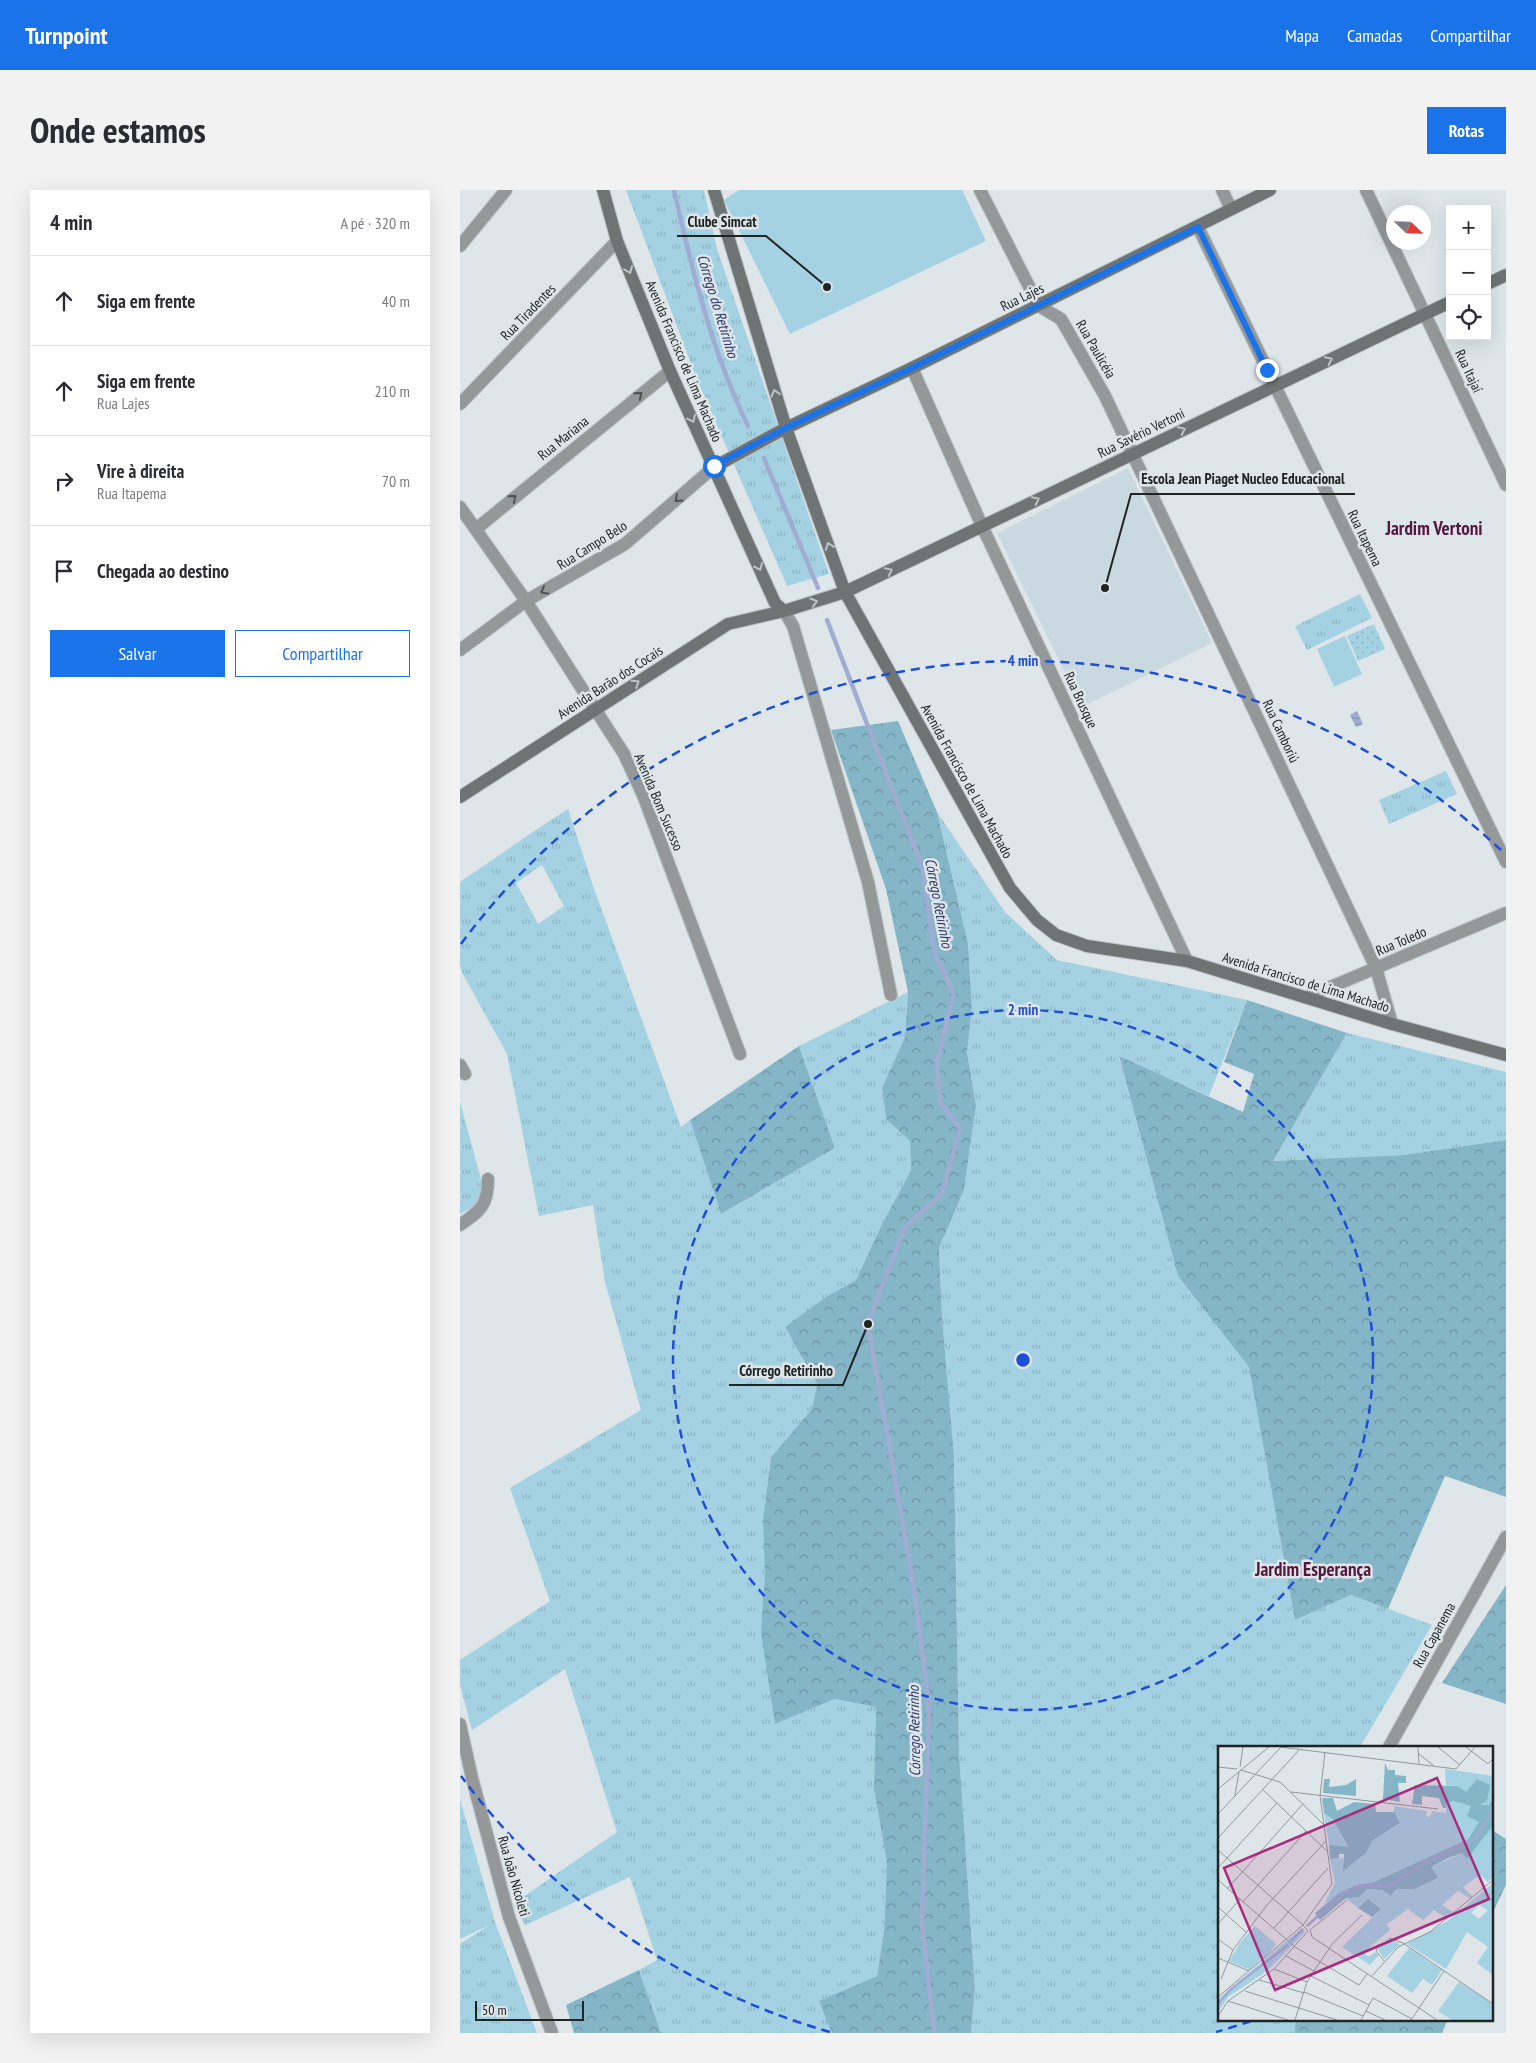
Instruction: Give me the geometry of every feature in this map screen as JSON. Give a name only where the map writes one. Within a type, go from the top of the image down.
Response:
[{"type":"street","points":[[460,246],[506,190]]},
{"type":"street","name":"Avenida Francisco de Lima Machado","points":[[603,190],[617,241],[670,371],[775,603],[784,611],[793,626],[868,882],[891,995]]},
{"type":"street","name":"Avenida Francisco de Lima Machado","points":[[714,190],[786,428],[845,592],[1010,888],[1037,920],[1056,935],[1087,946],[1187,961],[1392,1024],[1506,1055]]},
{"type":"street","points":[[980,190],[1039,306]]},
{"type":"street","points":[[1222,190],[1231,209]]},
{"type":"street","name":"Rua Lajes","points":[[714,466],[786,428],[1039,306],[1270,190]]},
{"type":"street","name":"Rua Itajaí","points":[[1366,190],[1506,485]]},
{"type":"street","name":"Rua Itapema","points":[[1198,227],[1506,862]]},
{"type":"street","name":"Rua Tiradentes","points":[[460,404],[617,241]]},
{"type":"street","points":[[1491,282],[1506,275]]},
{"type":"street","name":"Rua Savério Vertoni","points":[[845,592],[1446,304]]},
{"type":"street","name":"Rua Paulicéia","points":[[1039,306],[1061,320],[1105,396],[1134,454]]},
{"type":"street","name":"Rua Brusque","points":[[912,368],[982,526],[1187,961]]},
{"type":"street","name":"Rua Mariana","points":[[476,529],[670,371]]},
{"type":"street","name":"Rua Camboriú","points":[[1134,454],[1376,968],[1392,1024]]},
{"type":"street","name":"Rua Campo Belo","points":[[460,650],[526,601],[625,544],[714,466]]},
{"type":"street","name":"Avenida Bom Sucesso","points":[[460,507],[526,601],[624,754],[643,795],[740,1054]]},
{"type":"street","name":"Avenida Barão dos Cocais","points":[[460,797],[728,624],[784,611],[845,592]]},
{"type":"street","name":"Rua Toledo","points":[[1307,997],[1506,913]]},
{"type":"street","points":[[460,1225],[481,1210],[488,1190],[488,1179]]},
{"type":"street","name":"Rua Capanema","points":[[1390,1746],[1506,1537]]},
{"type":"street","name":"Rua João Nicoleti","points":[[460,1724],[472,1778],[509,1917],[552,2033]]},
{"type":"shaded area","points":[[1128,468],[1212,643],[1082,707],[997,533]]},
{"type":"shaded area","points":[[1357,711],[1363,724],[1356,727],[1350,715]]},
{"type":"green space","points":[[626,190],[704,190],[717,249],[829,574],[787,586],[696,377]]},
{"type":"green space","points":[[739,190],[962,190],[986,241],[790,334],[724,200]]},
{"type":"green space","points":[[1360,594],[1372,618],[1307,650],[1295,626]]},
{"type":"green space","points":[[1374,624],[1385,649],[1358,661],[1347,636]]},
{"type":"green space","points":[[1345,636],[1362,674],[1334,687],[1317,649]]},
{"type":"green space","points":[[898,721],[937,812],[968,943],[972,1008],[967,1052],[976,1105],[964,1190],[939,1248],[942,1316],[954,1456],[959,1752],[975,1990],[971,2033],[832,2033],[819,2001],[877,1976],[884,1931],[887,1863],[874,1789],[876,1707],[835,1699],[775,1724],[761,1633],[765,1574],[763,1519],[771,1457],[812,1409],[817,1384],[785,1327],[827,1296],[856,1280],[881,1226],[911,1170],[910,1141],[886,1119],[882,1088],[905,1037],[908,992],[886,889],[831,730]]},
{"type":"green space","points":[[1446,771],[1457,794],[1389,824],[1379,800]]},
{"type":"green space","points":[[568,809],[593,886],[681,1127],[690,1120],[721,1214],[835,1148],[799,1046],[908,992],[905,1037],[882,1088],[886,1119],[910,1141],[911,1170],[881,1226],[856,1280],[827,1296],[785,1327],[817,1384],[812,1409],[771,1457],[763,1519],[775,1724],[835,1699],[876,1707],[874,1789],[887,1863],[884,1932],[877,1976],[820,2001],[832,2033],[661,2033],[639,1970],[657,1960],[630,1877],[525,1925],[513,1904],[617,1832],[565,1669],[472,1730],[460,1685],[460,1660],[550,1601],[510,1488],[641,1410],[605,1282],[593,1205],[539,1216],[507,1054],[463,974],[460,965],[460,882]],"holes":[[[542,865],[564,906],[538,924],[516,883]]]},
{"type":"green space","points":[[937,812],[1005,912],[1057,960],[1247,1000],[1209,1096],[1119,1057],[1178,1276],[1249,1366],[1295,1620],[1351,1595],[1432,1625],[1361,1746],[1218,1746],[1218,2020],[1296,2020],[1294,2033],[971,2033],[975,1990],[959,1752],[954,1456],[942,1316],[939,1248],[964,1190],[976,1105],[967,1052],[972,1008],[968,943]]},
{"type":"green space","points":[[1247,1000],[1347,1033],[1273,1161],[1403,1155],[1506,1140],[1506,1497],[1445,1476],[1388,1609],[1351,1595],[1295,1620],[1249,1367],[1178,1276],[1119,1056],[1243,1112],[1254,1074],[1224,1062]]},
{"type":"green space","points":[[1347,1033],[1506,1072],[1506,1140],[1403,1155],[1273,1161]]},
{"type":"green space","points":[[799,1046],[835,1148],[721,1214],[690,1120]]},
{"type":"green space","points":[[460,1102],[481,1179],[482,1190],[476,1205],[460,1214]]},
{"type":"green space","points":[[1506,1585],[1506,1704],[1442,1683]]},
{"type":"green space","points":[[460,1799],[495,1922],[537,2033],[460,2033],[460,1944],[490,1925],[460,1939]]},
{"type":"green space","points":[[1494,1831],[1506,1839],[1506,1885],[1494,1910]]},
{"type":"green space","points":[[639,1970],[661,2033],[574,2033],[566,2005]]},
{"type":"green space","points":[[1296,2020],[1448,2020],[1442,2033],[1294,2033]]},
{"type":"waterway","name":"Córrego do Retirinho","points":[[674,190],[704,310],[724,369],[748,426]]},
{"type":"waterway","points":[[764,458],[818,588]]},
{"type":"waterway","name":"Córrego Retirinho","points":[[827,620],[923,869],[934,951],[954,994],[937,1062],[940,1102],[960,1129],[942,1193],[904,1229],[868,1324],[914,1588],[929,1705],[922,1923],[934,2033]]},
{"type":"place","name":"Clube Simcat","points":[[827,287]]},
{"type":"place","name":"Escola Jean Piaget Nucleo Educacional","points":[[1105,588]]},
{"type":"place","name":"Córrego Retirinho","points":[[868,1324]]},
{"type":"district","name":"Jardim Vertoni","points":[[1434,528]]},
{"type":"district","name":"Jardim Esperança","points":[[1313,1569]]},
{"type":"route","points":[[714,466],[786,428],[1198,227],[1267,370]]}]
